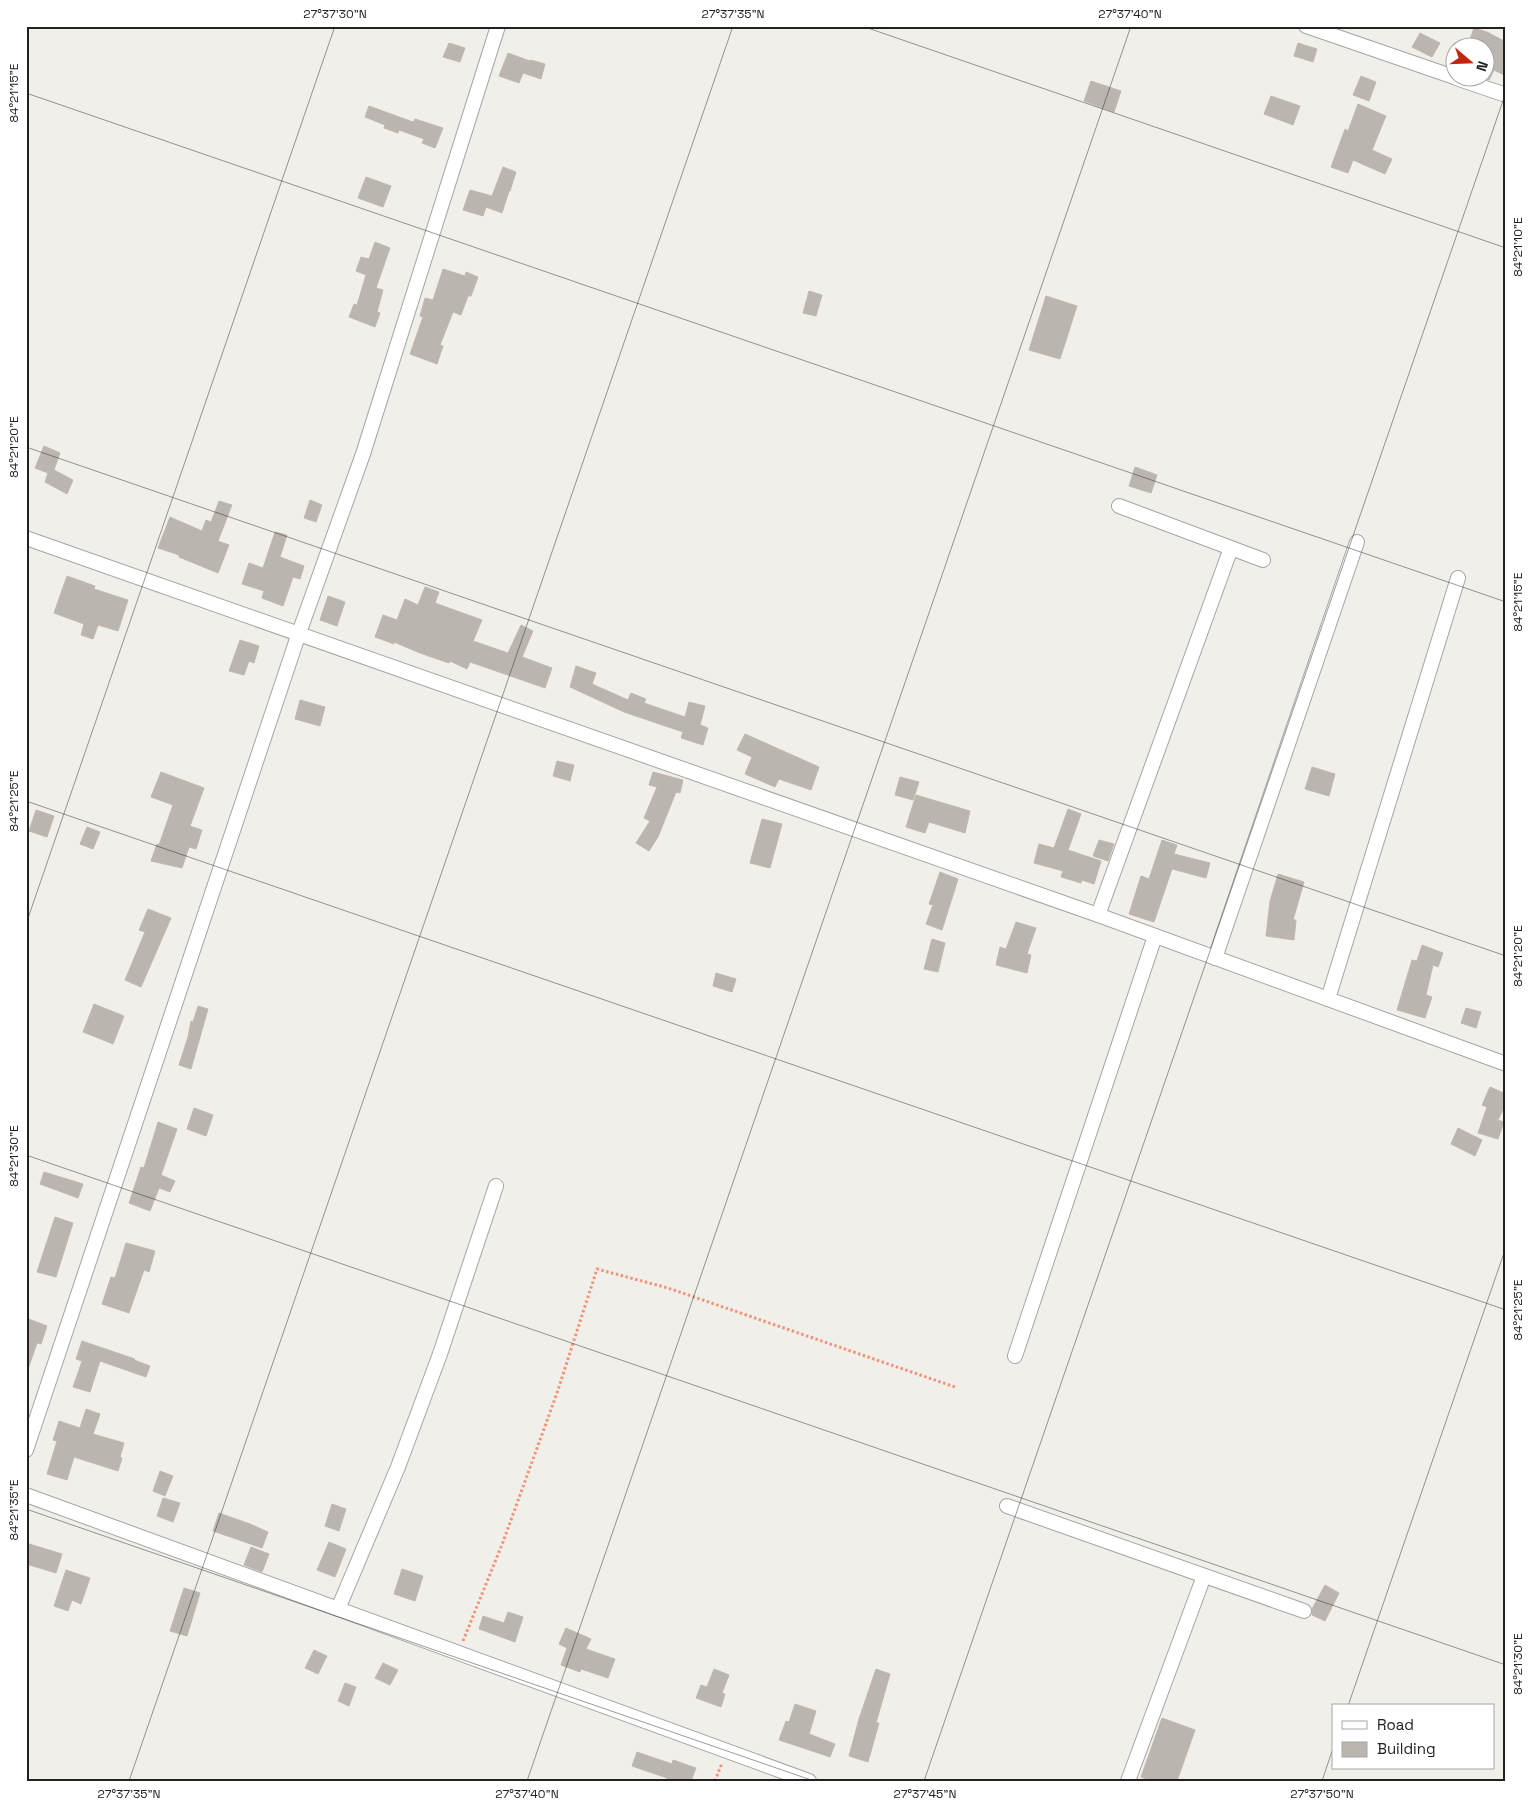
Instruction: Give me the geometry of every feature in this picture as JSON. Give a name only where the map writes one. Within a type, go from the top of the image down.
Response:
[{"type":"street","points":[[26,1450],[299,633],[363,454],[498,26]]},
{"type":"street","points":[[1306,26],[1444,73]]},
{"type":"street","points":[[1486,88],[1506,95]]},
{"type":"street","points":[[1119,506],[1263,560]]},
{"type":"street","points":[[26,538],[1098,915],[1506,1064]]},
{"type":"street","points":[[1215,958],[1357,542]]},
{"type":"street","points":[[1098,915],[1231,548]]},
{"type":"street","points":[[1328,999],[1458,578]]},
{"type":"street","points":[[1015,1356],[1155,936]]},
{"type":"street","points":[[338,1609],[398,1467],[437,1363],[496,1186]]},
{"type":"street","points":[[26,1495],[809,1781]]},
{"type":"street","points":[[1007,1506],[1304,1611]]},
{"type":"street","points":[[1128,1781],[1204,1576]]},
{"type":"path","points":[[458,1653],[524,1486],[557,1392],[596,1269],[668,1288],[955,1387]]},
{"type":"building","points":[[1474,28],[1487,32],[1506,42],[1506,76],[1494,70],[1494,38],[1470,38]]},
{"type":"building","points":[[1420,33],[1440,43],[1432,57],[1412,47]]},
{"type":"building","points":[[449,43],[465,48],[460,62],[443,57]]},
{"type":"building","points":[[1298,43],[1317,49],[1313,62],[1294,56]]},
{"type":"building","points":[[508,53],[545,64],[541,79],[523,73],[519,83],[499,76]]},
{"type":"building","points":[[1361,76],[1376,82],[1369,101],[1353,95]]},
{"type":"building","points":[[1091,81],[1121,91],[1114,112],[1084,101]]},
{"type":"building","points":[[1271,96],[1300,106],[1293,125],[1264,114]]},
{"type":"building","points":[[1358,104],[1386,116],[1372,150],[1392,159],[1385,174],[1353,160],[1348,173],[1331,167],[1345,129],[1348,131]]},
{"type":"building","points":[[369,106],[413,122],[415,119],[443,128],[435,148],[422,143],[424,139],[399,130],[398,133],[384,128],[385,125],[365,117]]},
{"type":"building","points":[[503,167],[516,172],[502,213],[486,207],[483,216],[463,210],[470,190],[492,196]]},
{"type":"building","points":[[366,177],[391,186],[383,207],[358,198]]},
{"type":"building","points":[[375,242],[390,248],[376,288],[383,290],[377,312],[380,313],[375,327],[349,317],[354,304],[357,305],[366,275],[356,271],[361,257],[369,259]]},
{"type":"building","points":[[443,269],[465,276],[466,272],[478,277],[461,315],[453,312],[440,345],[443,346],[437,364],[410,354],[423,317],[420,316],[425,298],[433,300]]},
{"type":"building","points":[[809,291],[822,295],[816,316],[803,313]]},
{"type":"building","points":[[1046,296],[1077,306],[1060,359],[1029,350]]},
{"type":"building","points":[[44,446],[60,453],[54,470],[73,480],[67,494],[45,482],[48,473],[35,468]]},
{"type":"building","points":[[1135,467],[1157,475],[1151,493],[1129,486]]},
{"type":"building","points":[[310,500],[322,505],[316,522],[304,518]]},
{"type":"building","points":[[219,501],[232,505],[218,541],[229,545],[218,573],[179,557],[179,555],[158,548],[170,517],[202,531],[206,520],[211,522]]},
{"type":"building","points":[[275,532],[287,535],[280,557],[304,566],[300,579],[293,577],[283,606],[262,598],[264,591],[242,584],[249,563],[263,568]]},
{"type":"building","points":[[67,576],[95,586],[94,589],[128,600],[118,631],[98,625],[93,639],[81,635],[84,624],[54,613]]},
{"type":"building","points":[[425,587],[439,592],[435,603],[482,620],[473,641],[508,653],[521,625],[533,631],[522,657],[552,668],[545,688],[470,662],[467,669],[450,661],[449,663],[394,642],[394,644],[375,637],[383,615],[397,620],[405,599],[418,605]]},
{"type":"building","points":[[328,596],[345,602],[337,626],[320,620]]},
{"type":"building","points":[[240,640],[259,646],[254,663],[249,661],[244,675],[229,671]]},
{"type":"building","points":[[576,666],[596,673],[592,684],[628,700],[631,693],[646,699],[644,703],[685,717],[689,702],[705,706],[700,725],[708,728],[703,745],[681,738],[683,732],[624,712],[570,687]]},
{"type":"building","points":[[300,700],[325,707],[320,726],[295,719]]},
{"type":"building","points":[[745,734],[819,767],[811,790],[779,779],[775,787],[745,774],[752,757],[737,750]]},
{"type":"building","points":[[557,761],[574,765],[570,781],[553,776]]},
{"type":"building","points":[[1312,767],[1335,774],[1329,796],[1305,789]]},
{"type":"building","points":[[161,772],[204,788],[190,826],[202,830],[196,849],[189,847],[182,868],[151,861],[157,844],[159,845],[173,805],[151,797]]},
{"type":"building","points":[[653,772],[683,780],[680,793],[676,792],[658,837],[649,851],[636,843],[650,821],[644,818],[657,787],[649,785]]},
{"type":"building","points":[[900,777],[919,782],[913,800],[895,795]]},
{"type":"building","points":[[916,795],[970,811],[965,833],[929,822],[925,833],[906,827]]},
{"type":"building","points":[[1068,809],[1081,814],[1068,850],[1101,861],[1094,884],[1082,880],[1081,883],[1061,877],[1063,871],[1034,863],[1039,844],[1054,848]]},
{"type":"building","points":[[36,810],[54,816],[47,837],[29,831]]},
{"type":"building","points":[[762,819],[782,824],[770,868],[750,863]]},
{"type":"building","points":[[87,827],[100,832],[93,849],[80,844]]},
{"type":"building","points":[[1099,840],[1114,844],[1108,861],[1093,856]]},
{"type":"building","points":[[1162,840],[1177,845],[1174,854],[1210,863],[1206,878],[1172,869],[1154,922],[1129,914],[1141,876],[1149,879]]},
{"type":"building","points":[[940,872],[958,879],[942,930],[926,924],[933,905],[929,904]]},
{"type":"building","points":[[1278,874],[1304,882],[1293,920],[1296,920],[1294,940],[1266,936],[1270,901]]},
{"type":"building","points":[[148,909],[171,918],[141,987],[125,980],[145,932],[139,930]]},
{"type":"building","points":[[1016,922],[1036,928],[1027,954],[1031,955],[1027,973],[996,965],[1000,947],[1006,949]]},
{"type":"building","points":[[932,939],[945,943],[938,972],[924,969]]},
{"type":"building","points":[[1422,945],[1443,953],[1438,967],[1433,965],[1426,995],[1432,997],[1425,1018],[1397,1010],[1412,960],[1417,961]]},
{"type":"building","points":[[716,973],[736,979],[732,992],[713,986]]},
{"type":"building","points":[[94,1004],[124,1016],[113,1044],[83,1032]]},
{"type":"building","points":[[198,1006],[208,1009],[191,1069],[179,1065],[191,1021],[193,1022]]},
{"type":"building","points":[[1466,1008],[1481,1012],[1476,1028],[1461,1023]]},
{"type":"building","points":[[1490,1087],[1506,1094],[1506,1103],[1498,1120],[1504,1122],[1498,1139],[1478,1133],[1487,1107],[1482,1105]]},
{"type":"building","points":[[194,1108],[213,1115],[206,1136],[187,1129]]},
{"type":"building","points":[[158,1122],[177,1129],[161,1175],[175,1181],[170,1192],[159,1188],[150,1211],[129,1203],[141,1167],[144,1168]]},
{"type":"building","points":[[1458,1128],[1482,1140],[1475,1156],[1451,1144]]},
{"type":"building","points":[[44,1172],[83,1184],[78,1198],[40,1184]]},
{"type":"building","points":[[55,1217],[73,1223],[56,1277],[37,1272]]},
{"type":"building","points":[[126,1243],[155,1251],[149,1272],[144,1270],[129,1313],[102,1304],[111,1277],[115,1278]]},
{"type":"building","points":[[26,1318],[47,1326],[41,1344],[37,1343],[28,1369],[26,1368]]},
{"type":"building","points":[[82,1341],[150,1366],[146,1377],[100,1361],[90,1392],[73,1387],[82,1361],[76,1359]]},
{"type":"building","points":[[86,1409],[100,1414],[93,1434],[124,1443],[118,1471],[74,1457],[67,1480],[47,1474],[57,1441],[53,1440],[59,1421],[80,1428]]},
{"type":"building","points":[[160,1471],[173,1476],[165,1496],[153,1491]]},
{"type":"building","points":[[163,1498],[180,1503],[173,1522],[157,1516]]},
{"type":"building","points":[[332,1504],[346,1509],[339,1531],[325,1526]]},
{"type":"building","points":[[219,1513],[268,1532],[262,1548],[213,1531]]},
{"type":"building","points":[[329,1542],[346,1549],[335,1577],[317,1570]]},
{"type":"building","points":[[26,1543],[62,1554],[56,1573],[26,1564]]},
{"type":"building","points":[[251,1547],[269,1554],[262,1572],[244,1565]]},
{"type":"building","points":[[402,1569],[423,1576],[415,1601],[394,1594]]},
{"type":"building","points":[[66,1570],[90,1578],[81,1604],[72,1600],[68,1611],[54,1606]]},
{"type":"building","points":[[1325,1585],[1339,1593],[1325,1621],[1312,1615],[1312,1609]]},
{"type":"building","points":[[184,1588],[200,1593],[187,1636],[170,1631]]},
{"type":"building","points":[[508,1612],[523,1617],[515,1642],[479,1629],[483,1616],[504,1623]]},
{"type":"building","points":[[566,1628],[591,1639],[586,1649],[615,1659],[608,1678],[581,1669],[580,1672],[561,1665],[567,1648],[559,1644]]},
{"type":"building","points":[[314,1650],[327,1656],[318,1674],[305,1668]]},
{"type":"building","points":[[383,1663],[398,1670],[390,1685],[375,1678]]},
{"type":"building","points":[[714,1669],[729,1675],[722,1693],[725,1694],[721,1707],[696,1698],[701,1685],[707,1687]]},
{"type":"building","points":[[876,1669],[890,1674],[876,1723],[879,1723],[868,1762],[849,1756]]},
{"type":"building","points":[[345,1683],[356,1687],[349,1706],[338,1701]]},
{"type":"building","points":[[795,1704],[816,1711],[809,1734],[835,1744],[830,1757],[779,1740],[786,1721],[789,1722]]},
{"type":"building","points":[[1162,1718],[1195,1730],[1177,1781],[1152,1781],[1141,1777]]},
{"type":"building","points":[[637,1752],[672,1764],[673,1760],[696,1768],[691,1781],[666,1781],[667,1778],[632,1766]]}]
